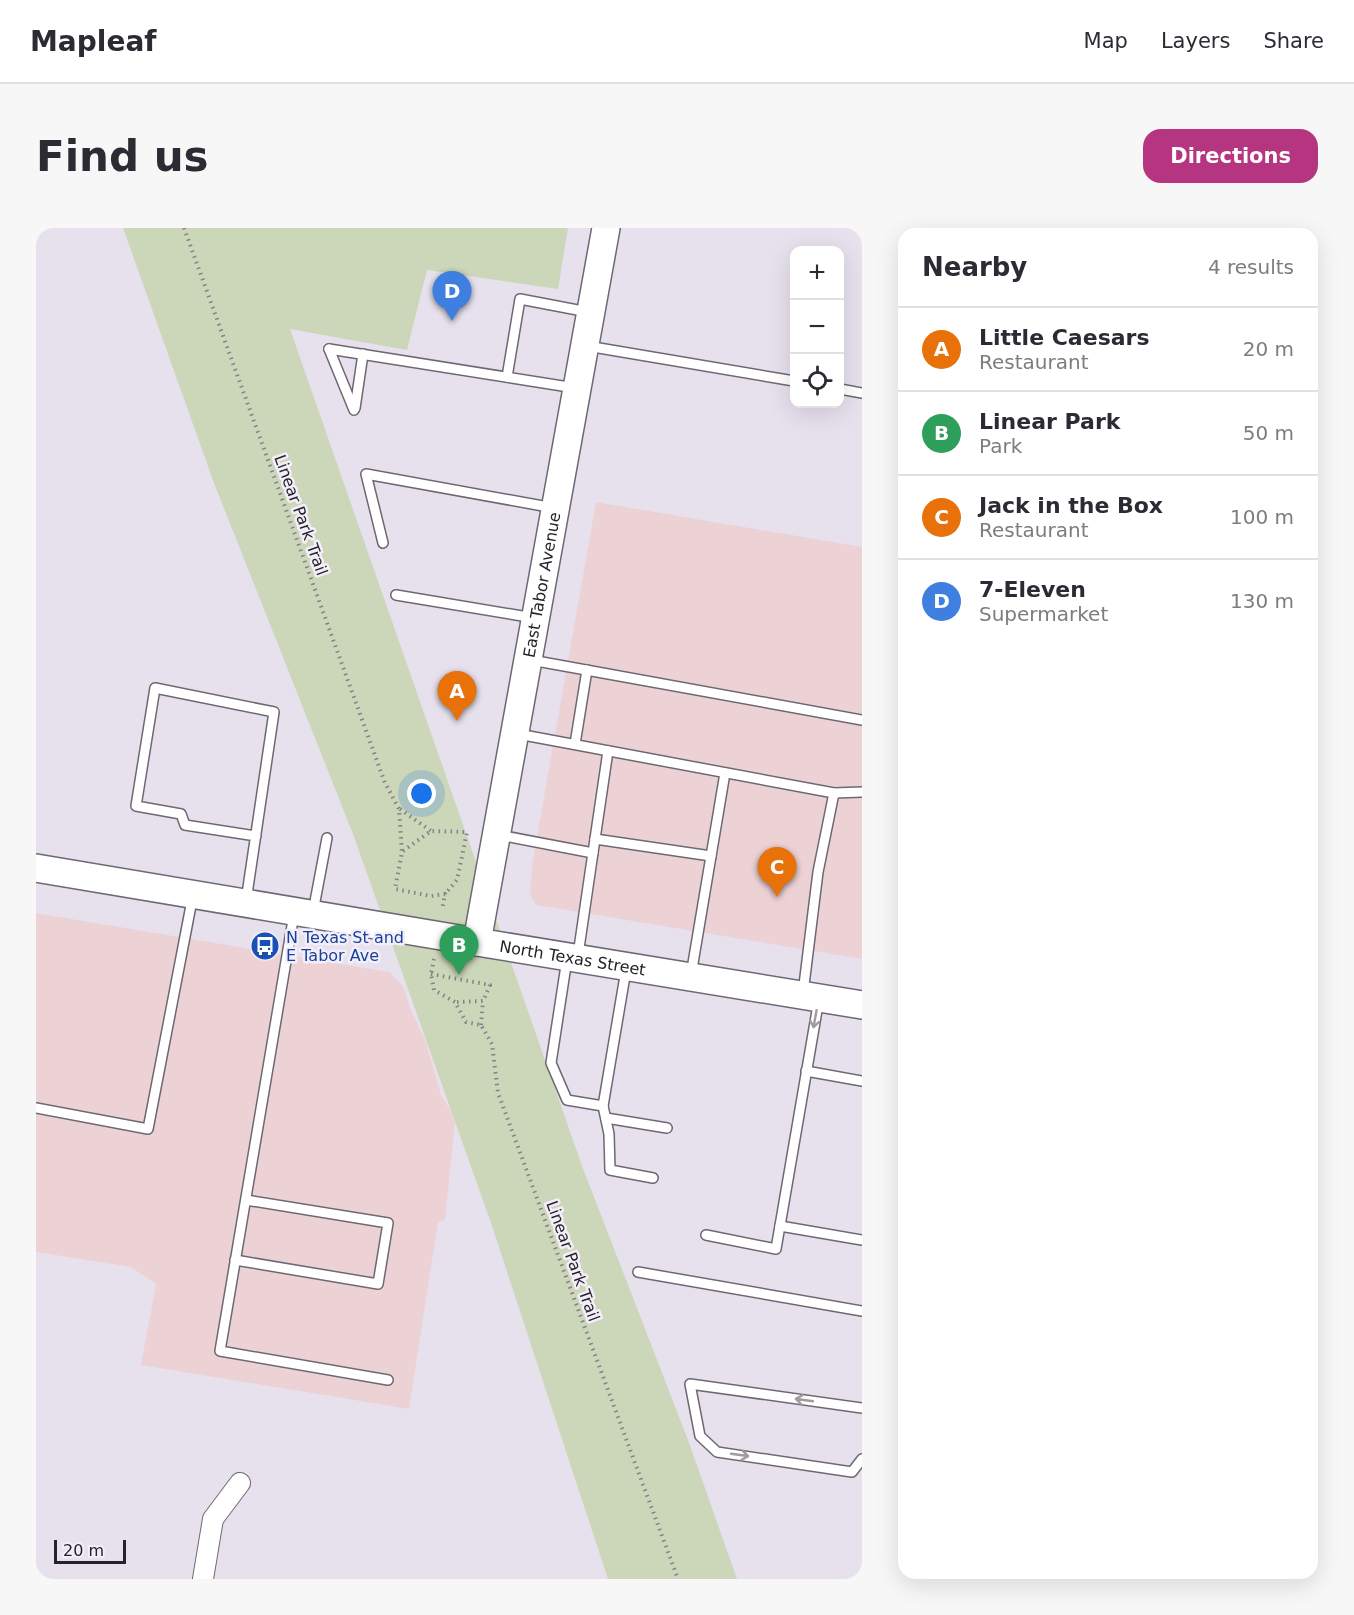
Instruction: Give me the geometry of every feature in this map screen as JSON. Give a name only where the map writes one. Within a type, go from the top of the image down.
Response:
[{"type":"main road","name":"East Tabor Avenue","points":[[477,942],[606,228]]},
{"type":"main road","name":"North Texas Street","points":[[36,868],[862,1005]]},
{"type":"street","points":[[202,1579],[213,1519],[240,1483]]},
{"type":"lane","points":[[507,377],[520,299],[591,313]]},
{"type":"lane","points":[[585,346],[790,380]]},
{"type":"lane","points":[[363,354],[354,410],[329,349],[363,354],[578,388]]},
{"type":"lane","points":[[844,390],[862,393]]},
{"type":"lane","points":[[383,543],[366,474],[556,508]]},
{"type":"lane","points":[[396,595],[536,618]]},
{"type":"lane","points":[[529,660],[862,720]]},
{"type":"lane","points":[[574,744],[587,670]]},
{"type":"lane","points":[[245,903],[256,836],[274,712],[155,688],[136,806],[181,814],[185,825],[256,836]]},
{"type":"lane","points":[[515,733],[834,793],[862,792]]},
{"type":"lane","points":[[603,1106],[567,1100],[551,1063],[593,853],[608,751]]},
{"type":"lane","points":[[691,977],[725,773]]},
{"type":"lane","points":[[706,1235],[776,1249],[806,1071],[818,872],[834,793]]},
{"type":"lane","points":[[497,834],[593,853]]},
{"type":"lane","points":[[327,838],[303,913],[246,1200],[220,1351],[388,1380]]},
{"type":"lane","points":[[595,839],[711,856]]},
{"type":"lane","points":[[36,1108],[148,1129],[193,894]]},
{"type":"lane","points":[[627,967],[603,1106],[609,1134],[610,1170],[653,1178]]},
{"type":"lane","points":[[806,1071],[862,1081]]},
{"type":"lane","points":[[606,1118],[667,1128]]},
{"type":"lane","points":[[235,1260],[378,1284],[388,1223],[246,1200]]},
{"type":"lane","points":[[780,1226],[862,1240]]},
{"type":"lane","points":[[638,1272],[862,1311]]},
{"type":"lane","points":[[862,1408],[690,1384],[700,1436],[717,1452],[852,1472],[862,1459]]},
{"type":"path","name":"Linear Park Trail","points":[[184,228],[385,783],[399,809],[402,852],[395,889],[431,896],[445,894]]},
{"type":"path","name":"Linear Park Trail","points":[[399,809],[431,831]]},
{"type":"path","points":[[402,852],[431,831],[467,832],[457,880],[445,894],[431,974],[435,990],[455,1002],[466,1022],[481,1025],[483,1001],[490,985],[431,974]]},
{"type":"path","points":[[455,1002],[483,1001]]},
{"type":"path","name":"Linear Park Trail","points":[[481,1025],[492,1044],[498,1093],[678,1579]]},
{"type":"shaded area","points":[[596,502],[862,547],[862,959],[536,905],[530,895],[532,865]]},
{"type":"shaded area","points":[[36,913],[389,972],[403,986],[410,1008],[425,1040],[441,1095],[455,1122],[445,1220],[438,1222],[409,1409],[141,1365],[156,1284],[131,1267],[36,1252]]},
{"type":"green space","points":[[123,228],[568,228],[558,289],[427,270],[407,350],[290,329],[582,1166],[688,1440],[737,1579],[608,1579],[491,1223],[353,834],[214,483]]},
{"type":"place","name":"7-Eleven","points":[[452,321]]},
{"type":"place","name":"Little Caesars","points":[[457,721]]},
{"type":"place","name":"Jack in the Box","points":[[777,897]]},
{"type":"place","name":"N Texas St and E Tabor Ave","points":[[265,946]]},
{"type":"place","name":"Linear Park","points":[[459,975]]}]
